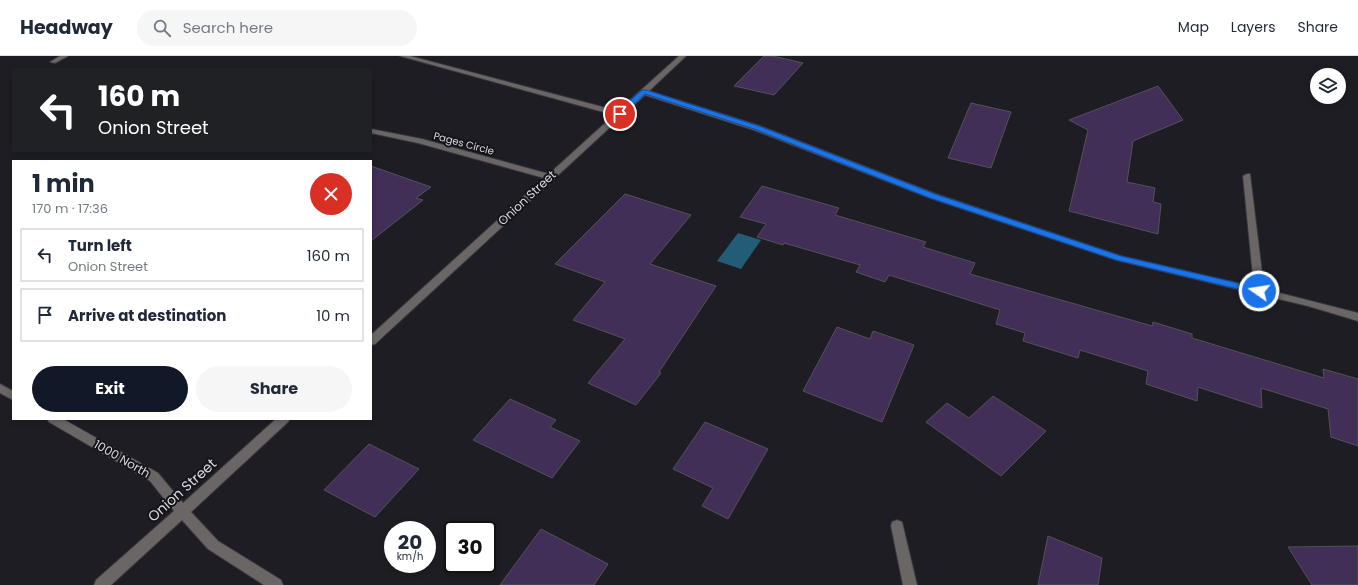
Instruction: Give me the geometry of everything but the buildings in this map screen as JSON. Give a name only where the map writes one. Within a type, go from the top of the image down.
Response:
[{"type":"street","points":[[53,62],[65,56]]},
{"type":"street","points":[[403,56],[620,114]]},
{"type":"street","name":"Onion Street","points":[[372,340],[683,56]]},
{"type":"street","points":[[644,92],[757,128],[933,196],[1119,258],[1308,303],[1358,317]]},
{"type":"street","name":"Pages Circle","points":[[372,131],[419,141],[550,177]]},
{"type":"street","points":[[1247,176],[1259,291]]},
{"type":"street","points":[[0,388],[12,395]]},
{"type":"street","name":"1000 North","points":[[55,420],[154,477],[213,545],[276,585]]},
{"type":"street","name":"Onion Street","points":[[101,585],[283,420]]},
{"type":"street","points":[[897,526],[910,585]]},
{"type":"water","points":[[738,233],[761,240],[741,269],[717,261]]},
{"type":"route","points":[[620,114],[644,92],[757,128],[933,196],[1119,258],[1259,291]]}]
